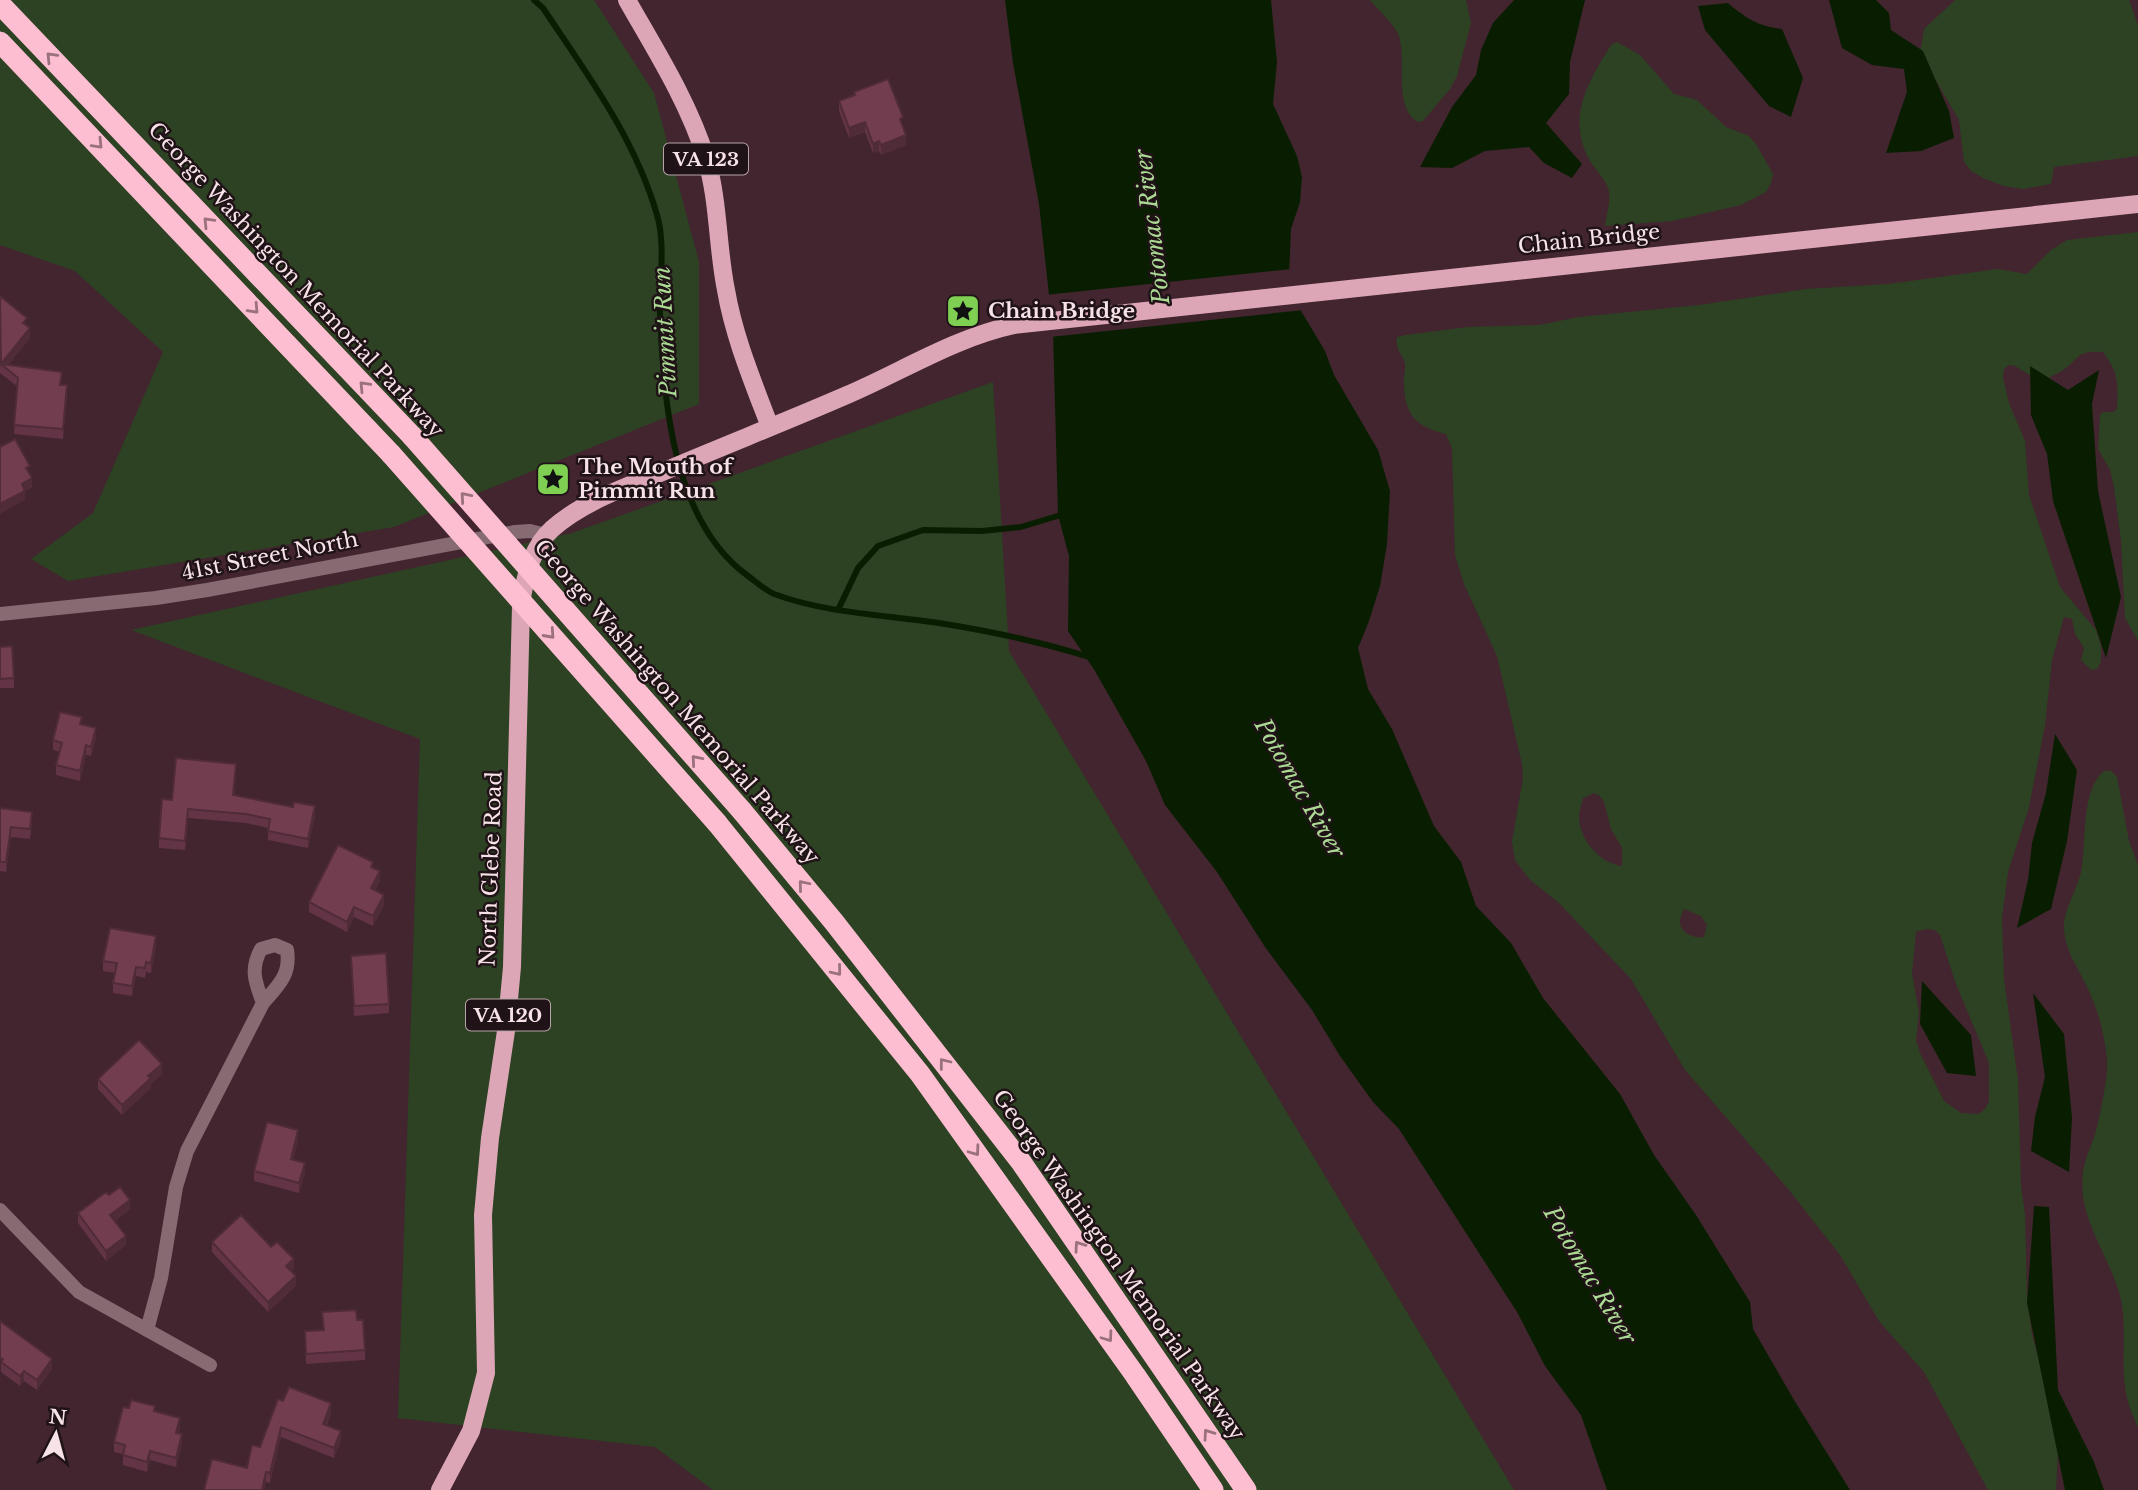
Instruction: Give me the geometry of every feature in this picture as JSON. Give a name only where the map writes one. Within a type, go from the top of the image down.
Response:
[{"type":"highway","name":"George Washington Memorial Parkway","points":[[0,4],[412,436],[741,811],[834,922],[1021,1163],[1246,1490]]},
{"type":"highway","points":[[0,42],[391,454],[717,822],[919,1074],[1127,1363],[1213,1490]]},
{"type":"main road","name":"VA 123","points":[[627,0],[681,97],[706,158],[715,198],[722,267],[730,310],[770,427]]},
{"type":"main road","name":"Chain Bridge","points":[[770,427],[868,386],[957,343],[998,328],[1044,320],[2138,204]]},
{"type":"main road","name":"North Glebe Road","points":[[440,1490],[471,1431],[486,1373],[483,1215],[512,967],[521,606],[530,565],[546,535],[565,519],[594,502],[770,427]]},
{"type":"street","name":"41st Street North","points":[[0,614],[207,590],[515,532],[530,531],[546,535]]},
{"type":"street","points":[[147,1330],[161,1278],[176,1187],[187,1151],[263,1003]]},
{"type":"street","points":[[0,1210],[79,1292],[210,1364]]},
{"type":"shaded area","points":[[0,0],[594,0],[654,93],[699,262],[699,404],[394,527],[68,581],[31,559],[93,513],[163,352],[75,271],[0,245]]},
{"type":"shaded area","points":[[1370,0],[1466,0],[1471,23],[1457,76],[1450,89],[1423,121],[1418,122],[1410,115],[1405,105],[1398,34]]},
{"type":"shaded area","points":[[1955,0],[2129,0],[2138,25],[2138,156],[2054,167],[2051,184],[2023,189],[2004,186],[1971,171],[1964,162],[1959,120],[1920,53],[1924,29]]},
{"type":"shaded area","points":[[1617,42],[1640,55],[1674,94],[1697,100],[1726,127],[1749,136],[1773,174],[1766,192],[1741,205],[1672,221],[1605,226],[1609,192],[1585,151],[1580,122],[1584,95],[1590,82],[1611,45]]},
{"type":"shaded area","points":[[2138,232],[2138,641],[2125,618],[2121,541],[2114,487],[2110,470],[2098,449],[2100,415],[2103,412],[2114,412],[2117,408],[2117,385],[2112,366],[2103,352],[2088,352],[2041,382],[2009,365],[2004,369],[2003,378],[2009,403],[2025,441],[2029,495],[2060,587],[2096,630],[2101,646],[2101,662],[2097,669],[2091,670],[2081,660],[2084,648],[2075,634],[2072,619],[2064,617],[2052,660],[2045,725],[2029,807],[2008,872],[2002,918],[2004,979],[2018,1080],[2027,1298],[2032,1335],[2044,1378],[2058,1452],[2056,1490],[1988,1490],[1924,1372],[1879,1321],[1840,1255],[1789,1190],[1685,1070],[1631,979],[1559,903],[1529,879],[1515,860],[1512,842],[1523,778],[1522,764],[1497,656],[1464,584],[1455,555],[1452,448],[1446,434],[1420,424],[1410,412],[1405,396],[1405,363],[1398,348],[1397,337],[1468,327],[1539,325],[1579,317],[1699,305],[1806,289],[1888,284],[1998,269],[2027,274],[2051,250],[2067,240]],"holes":[[[1594,793],[1604,802],[1611,829],[1622,848],[1622,866],[1598,855],[1582,833],[1579,816],[1583,798]],[[1684,909],[1701,916],[1707,925],[1704,937],[1685,932],[1680,918]],[[1935,930],[1940,935],[1956,984],[1989,1063],[1989,1102],[1978,1114],[1961,1113],[1944,1101],[1920,1053],[1916,1040],[1919,1013],[1912,973],[1916,932]]]},
{"type":"shaded area","points":[[993,382],[1009,651],[1514,1490],[713,1490],[655,1447],[398,1418],[420,739],[131,630],[572,533]]},
{"type":"shaded area","points":[[2104,771],[2111,771],[2117,777],[2129,841],[2138,865],[2138,1428],[2129,1406],[2125,1385],[2123,1318],[2119,1292],[2089,1219],[2082,1188],[2084,1167],[2104,1094],[2106,1049],[2091,995],[2069,952],[2064,928],[2066,914],[2081,872],[2091,791]]},
{"type":"water","name":"Potomac River","points":[[1005,0],[1271,0],[1277,62],[1273,104],[1297,156],[1302,177],[1300,202],[1291,229],[1291,294],[1378,450],[1390,491],[1387,544],[1380,586],[1358,648],[1368,689],[1392,729],[1434,826],[1461,862],[1476,906],[1511,943],[1543,998],[1620,1094],[1654,1155],[1696,1215],[1750,1302],[1753,1329],[1850,1490],[1607,1490],[1581,1415],[1545,1366],[1517,1312],[1399,1129],[1373,1102],[1312,1010],[1265,947],[1217,872],[1165,805],[1146,761],[1095,671],[1068,631],[1069,556],[1058,515],[1053,331],[1039,204],[1013,63]]},
{"type":"water","points":[[1514,0],[1585,0],[1570,62],[1569,94],[1546,123],[1582,164],[1572,178],[1544,163],[1529,147],[1485,151],[1452,168],[1420,167],[1452,107],[1476,75],[1481,50],[1493,23]]},
{"type":"water","points":[[1829,0],[1876,0],[1889,13],[1891,30],[1923,51],[1949,111],[1954,138],[1921,151],[1886,153],[1907,92],[1904,69],[1872,65],[1842,48]]},
{"type":"water","points":[[1728,3],[1753,21],[1782,29],[1803,78],[1791,117],[1769,106],[1705,30],[1698,6]]},
{"type":"water","points":[[2030,366],[2068,390],[2099,370],[2092,404],[2098,491],[2121,597],[2106,658],[2053,501],[2047,454],[2031,415]]},
{"type":"water","points":[[2055,734],[2077,770],[2067,841],[2051,909],[2017,928],[2028,880],[2032,843],[2046,793]]},
{"type":"water","points":[[1922,981],[1971,1035],[1976,1076],[1947,1073],[1920,1024]]},
{"type":"water","points":[[2033,993],[2064,1034],[2072,1118],[2069,1172],[2031,1151],[2035,1117],[2045,1077]]},
{"type":"water","points":[[2034,1206],[2049,1207],[2058,1390],[2094,1462],[2104,1490],[2065,1490],[2027,1303]]},
{"type":"pier","points":[[1292,269],[1294,293],[1304,310],[1050,337],[1045,295]]},
{"type":"building","points":[[888,79],[903,117],[900,119],[906,135],[881,145],[879,141],[873,144],[865,122],[849,128],[839,101]]},
{"type":"building","points":[[0,296],[27,318],[23,323],[30,328],[1,364]]},
{"type":"building","points":[[1,364],[62,372],[60,385],[67,385],[63,429],[14,425],[18,378]]},
{"type":"building","points":[[15,439],[30,466],[26,468],[32,478],[22,484],[25,491],[0,504],[0,447]]},
{"type":"building","points":[[12,646],[14,678],[0,679],[0,647]]},
{"type":"building","points":[[60,712],[82,717],[80,724],[96,728],[91,747],[86,745],[80,771],[56,765],[62,743],[53,740]]},
{"type":"building","points":[[176,758],[236,764],[233,795],[293,807],[294,802],[315,806],[308,839],[268,831],[270,819],[188,809],[185,841],[159,838],[162,799],[172,800]]},
{"type":"building","points":[[0,808],[32,812],[30,829],[11,827],[6,862],[0,862]]},
{"type":"building","points":[[338,845],[373,862],[371,867],[380,871],[371,888],[384,895],[373,916],[354,907],[347,922],[309,902]]},
{"type":"building","points":[[110,928],[156,936],[151,963],[146,962],[145,968],[136,967],[132,986],[113,983],[117,963],[103,961]]},
{"type":"building","points":[[386,953],[389,1004],[354,1006],[351,956]]},
{"type":"building","points":[[139,1040],[162,1064],[122,1105],[98,1079]]},
{"type":"building","points":[[267,1122],[298,1130],[291,1159],[305,1163],[299,1183],[254,1171]]},
{"type":"building","points":[[120,1187],[130,1200],[110,1215],[126,1236],[106,1251],[78,1213],[106,1192],[109,1195]]},
{"type":"building","points":[[241,1215],[271,1247],[277,1242],[294,1259],[286,1266],[296,1276],[268,1302],[212,1242]]},
{"type":"building","points":[[356,1310],[357,1320],[363,1320],[365,1350],[306,1354],[305,1331],[324,1330],[322,1312]]},
{"type":"building","points":[[0,1321],[52,1359],[37,1380],[24,1371],[20,1376],[1,1362]]},
{"type":"building","points":[[289,1387],[331,1403],[323,1424],[341,1431],[334,1448],[281,1427],[270,1473],[266,1472],[262,1490],[204,1490],[212,1459],[247,1468],[252,1445],[260,1447],[278,1399],[283,1401]]},
{"type":"building","points":[[131,1400],[155,1406],[154,1411],[180,1418],[176,1433],[182,1434],[176,1458],[150,1451],[147,1462],[123,1455],[125,1445],[114,1442],[123,1407],[129,1408]]},
{"type":"waterway","name":"Pimmit Run","points":[[534,0],[543,8],[593,82],[623,133],[648,187],[660,226],[660,315],[665,384],[677,457],[688,492],[703,524],[723,553],[764,588],[795,601],[837,610],[982,630],[1089,657]]},
{"type":"waterway","name":"Pimmit Run","points":[[838,610],[858,568],[878,546],[923,530],[982,531],[1021,527],[1064,514]]},
{"type":"place","name":"Chain Bridge","points":[[963,311]]},
{"type":"place","name":"The Mouth of Pimmit Run","points":[[553,479]]}]
